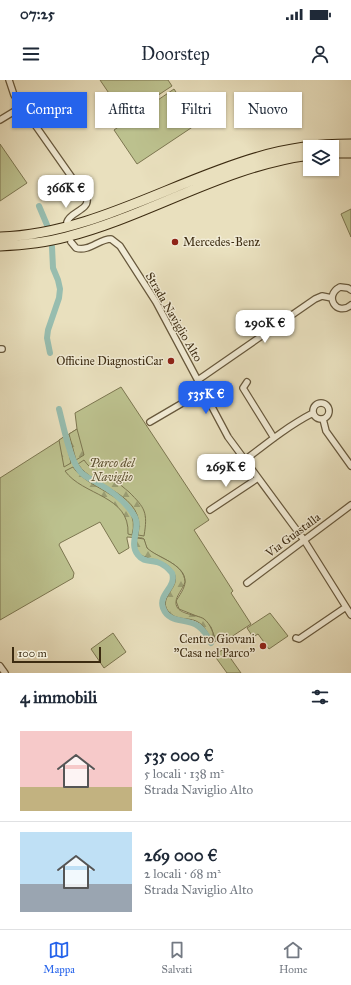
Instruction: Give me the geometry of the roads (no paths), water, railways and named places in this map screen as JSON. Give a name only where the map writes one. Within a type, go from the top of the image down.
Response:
[{"type":"highway","points":[[339,148],[351,144]]},
{"type":"highway","points":[[0,237],[37,234],[76,225],[252,159],[290,150],[303,150]]},
{"type":"highway","points":[[339,151],[351,153]]},
{"type":"highway","points":[[0,246],[36,243],[73,235],[104,225],[248,169],[279,160],[303,156]]},
{"type":"street","points":[[10,80],[13,92]]},
{"type":"street","points":[[0,120],[12,112]]},
{"type":"street","points":[[37,128],[87,199],[88,203],[86,206],[71,216],[67,222]]},
{"type":"street","name":"Strada Naviglio Alto","points":[[71,242],[75,247],[82,249],[108,239],[113,239],[118,244],[156,302],[228,437],[304,540],[351,615]]},
{"type":"street","points":[[351,290],[343,286],[340,287],[333,292],[332,298],[334,305],[341,309],[348,308],[351,305]]},
{"type":"street","points":[[198,380],[314,299],[322,296],[332,298]]},
{"type":"street","points":[[247,382],[244,388],[274,438]]},
{"type":"street","points":[[150,422],[203,391]]},
{"type":"street","points":[[320,402],[328,407],[329,411],[323,419],[316,418],[313,413],[313,409],[316,404],[320,402]]},
{"type":"street","points":[[245,460],[274,438],[313,413]]},
{"type":"street","points":[[323,419],[326,431],[351,466]]},
{"type":"street","points":[[210,510],[258,478]]},
{"type":"street","name":"Via Guastalla","points":[[247,583],[351,505]]},
{"type":"street","points":[[296,638],[298,639],[346,607]]},
{"type":"street","points":[[0,666],[5,673]]},
{"type":"waterway","points":[[39,206],[47,225]]},
{"type":"waterway","points":[[50,353],[47,338],[48,330],[59,298],[60,289],[53,268],[52,247]]},
{"type":"waterway","points":[[59,409],[70,450],[79,470],[82,474],[113,493],[123,501],[131,511],[135,517],[137,526],[134,546],[138,555],[144,560],[161,564],[172,573],[172,582],[162,603],[166,613],[174,619],[189,622],[198,626],[211,643]]},
{"type":"place","name":"Mercedes-Benz","points":[[175,242]]},
{"type":"place","name":"Officine DiagnostiCar","points":[[171,361]]},
{"type":"place","name":"Centro Giovani \"Casa nel Parco\"","points":[[263,646]]},
{"type":"park label","name":"Parco del Naviglio","points":[[112,470]]}]
